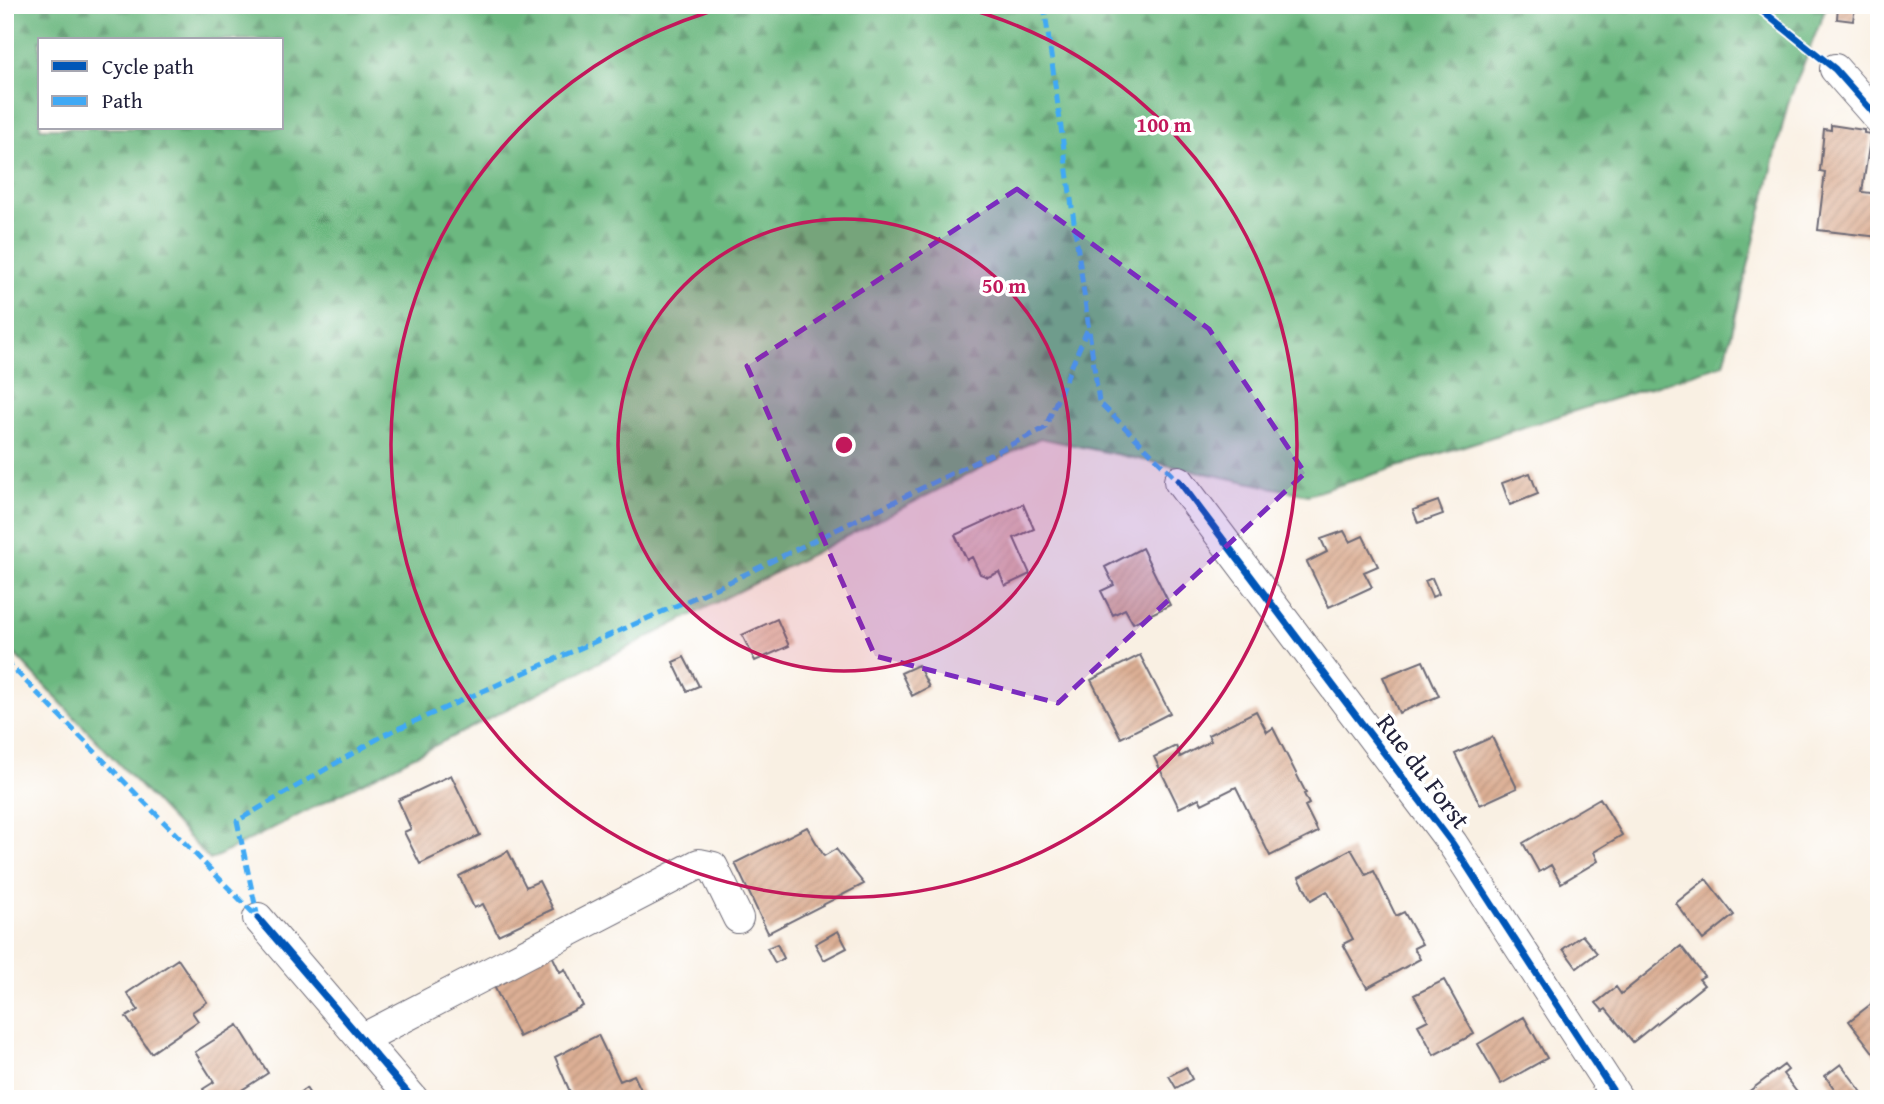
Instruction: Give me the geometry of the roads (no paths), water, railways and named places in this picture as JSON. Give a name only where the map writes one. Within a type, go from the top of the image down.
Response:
[{"type":"street","points":[[1835,69],[1879,119]]},
{"type":"street","name":"Rue du Forst","points":[[1179,481],[1452,843],[1618,1099]]},
{"type":"street","points":[[362,1039],[699,864],[713,867],[738,918]]},
{"type":"street","points":[[258,918],[412,1099]]}]
